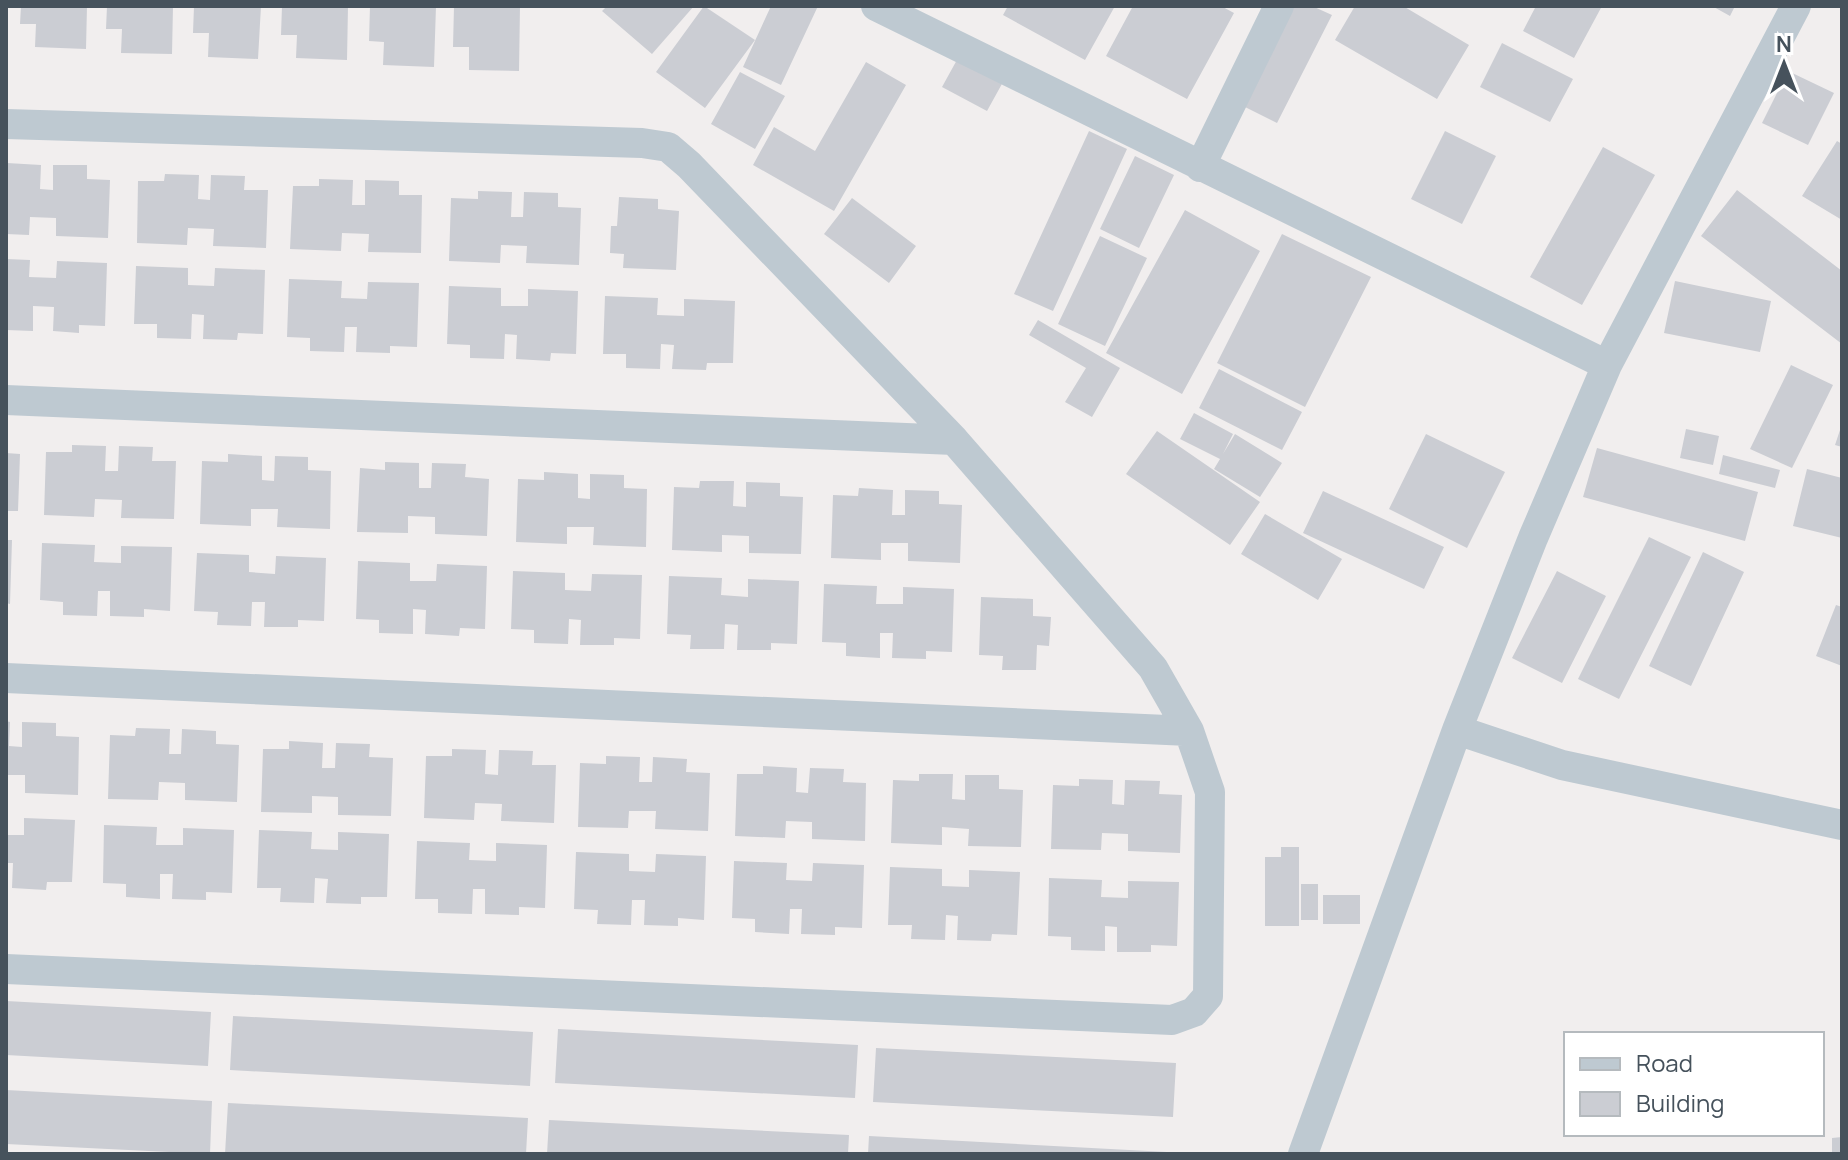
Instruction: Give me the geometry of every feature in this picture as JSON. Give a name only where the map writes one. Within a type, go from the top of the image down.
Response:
[{"type":"street","points":[[876,6],[1607,365]]},
{"type":"street","points":[[1200,167],[1279,6]]},
{"type":"street","points":[[1303,1154],[1457,730],[1533,538],[1607,365],[1796,6]]},
{"type":"street","points":[[6,124],[642,143],[668,147],[689,165],[954,440],[1153,668],[1189,731],[1210,792],[1208,996],[1194,1012],[1172,1020],[6,969]]},
{"type":"street","points":[[6,400],[954,440]]},
{"type":"street","points":[[6,678],[1189,731]]},
{"type":"street","points":[[1457,730],[1562,765],[1842,825]]},
{"type":"building","points":[[21,6],[87,6],[86,49],[35,47],[36,24],[20,24]]},
{"type":"building","points":[[107,6],[173,6],[172,54],[121,53],[122,29],[106,29]]},
{"type":"building","points":[[194,6],[261,6],[258,59],[208,57],[209,33],[193,33]]},
{"type":"building","points":[[282,6],[348,6],[347,60],[296,58],[297,35],[281,35]]},
{"type":"building","points":[[370,6],[436,6],[434,67],[383,65],[384,42],[369,41]]},
{"type":"building","points":[[454,6],[520,6],[519,71],[469,70],[469,47],[453,47]]},
{"type":"building","points":[[607,6],[694,6],[652,54],[602,11]]},
{"type":"building","points":[[704,6],[755,40],[705,108],[656,72]]},
{"type":"building","points":[[771,6],[818,6],[781,85],[743,67]]},
{"type":"building","points":[[1008,6],[1115,6],[1085,60],[1003,15]]},
{"type":"building","points":[[1133,6],[1221,6],[1234,13],[1187,99],[1106,56]]},
{"type":"building","points":[[1285,6],[1312,6],[1332,15],[1277,123],[1237,103]]},
{"type":"building","points":[[1355,6],[1403,6],[1469,45],[1437,99],[1335,40]]},
{"type":"building","points":[[1536,6],[1602,6],[1574,58],[1523,31]]},
{"type":"building","points":[[1712,6],[1735,6],[1730,16]]},
{"type":"building","points":[[1502,43],[1573,79],[1550,122],[1480,87]]},
{"type":"building","points":[[958,58],[1003,82],[987,111],[942,87]]},
{"type":"building","points":[[866,62],[906,85],[834,211],[753,165],[774,127],[815,151]]},
{"type":"building","points":[[1788,71],[1834,93],[1808,145],[1762,123]]},
{"type":"building","points":[[740,72],[785,96],[755,149],[711,124]]},
{"type":"building","points":[[1089,131],[1127,149],[1053,311],[1014,294]]},
{"type":"building","points":[[1445,131],[1496,156],[1462,224],[1411,199]]},
{"type":"building","points":[[1837,141],[1842,144],[1842,220],[1802,196]]},
{"type":"building","points":[[1603,147],[1655,175],[1582,305],[1530,277]]},
{"type":"building","points":[[1135,156],[1174,175],[1139,248],[1100,229]]},
{"type":"building","points":[[7,163],[41,165],[40,189],[53,190],[53,165],[87,165],[87,179],[110,180],[108,238],[56,236],[56,218],[30,217],[29,235],[6,234]]},
{"type":"building","points":[[165,174],[199,175],[198,199],[210,200],[211,175],[245,176],[244,190],[268,190],[266,248],[213,246],[214,229],[188,228],[187,245],[137,243],[138,181],[164,181]]},
{"type":"building","points":[[319,179],[353,180],[352,205],[365,205],[365,180],[399,181],[399,195],[422,195],[421,253],[368,252],[369,234],[342,233],[341,251],[290,249],[293,186],[319,186]]},
{"type":"building","points":[[1737,190],[1842,271],[1842,344],[1701,236]]},
{"type":"building","points":[[478,191],[512,192],[511,217],[523,217],[524,192],[558,193],[558,207],[581,208],[579,265],[526,263],[527,246],[501,245],[500,263],[449,261],[451,198],[478,199]]},
{"type":"building","points":[[619,197],[658,199],[658,209],[679,211],[676,270],[623,268],[624,254],[610,253],[611,226],[617,226]]},
{"type":"building","points":[[852,198],[916,246],[889,283],[824,234]]},
{"type":"building","points":[[1185,210],[1260,251],[1182,394],[1106,353]]},
{"type":"building","points":[[1282,234],[1371,277],[1305,407],[1217,363]]},
{"type":"building","points":[[1100,236],[1147,258],[1105,346],[1058,324]]},
{"type":"building","points":[[6,259],[30,260],[29,277],[56,278],[57,261],[107,263],[105,326],[79,325],[79,333],[53,331],[54,307],[33,306],[33,331],[6,330]]},
{"type":"building","points":[[136,266],[188,268],[188,285],[214,286],[215,268],[265,270],[263,334],[238,333],[237,340],[203,339],[204,315],[192,314],[191,339],[157,338],[157,324],[134,324]]},
{"type":"building","points":[[289,279],[342,281],[341,298],[367,299],[368,282],[419,283],[417,347],[390,346],[390,353],[356,352],[357,327],[345,327],[344,352],[310,351],[310,338],[287,337]]},
{"type":"building","points":[[1675,281],[1771,301],[1760,352],[1664,333]]},
{"type":"building","points":[[449,286],[501,288],[501,306],[528,306],[528,289],[578,291],[576,354],[551,353],[550,361],[516,359],[517,335],[505,334],[504,359],[470,358],[470,345],[447,344]]},
{"type":"building","points":[[605,296],[658,298],[657,315],[684,316],[684,299],[735,301],[733,363],[707,363],[706,370],[672,369],[674,345],[661,344],[660,369],[626,368],[626,354],[603,354]]},
{"type":"building","points":[[1038,320],[1120,368],[1092,417],[1065,402],[1086,368],[1029,335]]},
{"type":"building","points":[[1791,365],[1833,385],[1792,468],[1750,449]]},
{"type":"building","points":[[1219,369],[1302,412],[1282,450],[1199,408]]},
{"type":"building","points":[[1194,413],[1233,434],[1223,454],[1235,434],[1282,463],[1260,497],[1214,469],[1220,459],[1180,439]]},
{"type":"building","points":[[1842,424],[1842,447],[1835,445]]},
{"type":"building","points":[[1686,429],[1719,436],[1713,465],[1680,458]]},
{"type":"building","points":[[1157,431],[1260,502],[1230,545],[1126,474]]},
{"type":"building","points":[[1426,434],[1505,472],[1467,548],[1389,509]]},
{"type":"building","points":[[72,445],[106,446],[105,471],[118,471],[119,446],[153,447],[152,461],[176,461],[174,519],[121,518],[122,500],[95,499],[94,517],[44,515],[46,452],[72,452]]},
{"type":"building","points":[[1597,448],[1758,492],[1745,541],[1583,497]]},
{"type":"building","points":[[6,453],[20,454],[18,511],[6,511]]},
{"type":"building","points":[[228,454],[262,456],[262,480],[274,481],[275,456],[308,457],[308,470],[331,471],[330,529],[277,527],[278,509],[251,509],[251,526],[200,524],[202,461],[228,462]]},
{"type":"building","points":[[1723,455],[1780,470],[1775,488],[1719,474]]},
{"type":"building","points":[[385,462],[419,463],[419,488],[431,488],[432,463],[466,464],[465,477],[489,479],[487,536],[435,534],[435,517],[408,516],[408,533],[357,532],[360,468],[385,470]]},
{"type":"building","points":[[1807,469],[1842,478],[1842,538],[1793,526]]},
{"type":"building","points":[[544,472],[578,474],[578,498],[590,499],[590,474],[624,475],[624,488],[647,489],[646,547],[593,545],[594,527],[567,527],[567,544],[516,542],[518,479],[544,480]]},
{"type":"building","points":[[700,481],[734,481],[733,506],[746,507],[746,482],[780,483],[780,496],[803,497],[801,554],[749,553],[749,536],[722,535],[722,552],[672,550],[674,487],[699,488]]},
{"type":"building","points":[[859,488],[893,490],[892,515],[905,515],[905,490],[939,491],[939,504],[962,505],[960,563],[908,561],[908,543],[881,543],[881,560],[831,558],[833,495],[858,496]]},
{"type":"building","points":[[1323,491],[1444,547],[1424,589],[1303,533]]},
{"type":"building","points":[[1265,514],[1342,559],[1318,600],[1241,554]]},
{"type":"building","points":[[1649,537],[1691,557],[1619,699],[1578,679]]},
{"type":"building","points":[[6,540],[12,540],[10,604],[6,603]]},
{"type":"building","points":[[42,543],[95,545],[94,562],[121,563],[121,546],[172,547],[170,611],[144,609],[144,617],[110,616],[110,591],[98,591],[97,616],[63,615],[63,602],[40,600]]},
{"type":"building","points":[[1703,552],[1744,572],[1691,686],[1649,666]]},
{"type":"building","points":[[197,553],[249,555],[249,572],[275,574],[276,556],[326,558],[324,621],[298,620],[298,627],[264,627],[265,602],[252,602],[251,626],[217,625],[218,612],[194,611]]},
{"type":"building","points":[[358,561],[410,563],[410,581],[436,581],[437,564],[487,566],[485,629],[460,628],[459,636],[425,634],[426,610],[413,609],[413,634],[379,633],[379,620],[356,619]]},
{"type":"building","points":[[513,571],[565,573],[565,590],[591,591],[592,574],[642,575],[640,639],[614,638],[614,645],[580,645],[581,620],[569,619],[568,644],[534,643],[534,630],[511,629]]},
{"type":"building","points":[[1557,571],[1606,596],[1562,683],[1512,658]]},
{"type":"building","points":[[669,576],[722,578],[721,595],[748,597],[748,579],[799,581],[797,644],[771,643],[771,650],[737,650],[738,625],[725,624],[724,649],[690,649],[691,635],[667,634]]},
{"type":"building","points":[[824,584],[877,586],[876,604],[903,604],[903,587],[954,589],[952,652],[926,651],[926,659],[892,658],[893,633],[880,633],[880,658],[846,656],[846,643],[822,642]]},
{"type":"building","points":[[981,597],[1033,599],[1033,616],[1051,617],[1049,646],[1037,645],[1036,670],[1002,670],[1003,656],[979,655]]},
{"type":"building","points":[[1836,605],[1842,607],[1842,666],[1816,656]]},
{"type":"building","points":[[6,721],[10,722],[9,746],[22,747],[22,722],[56,723],[56,736],[79,737],[78,795],[25,793],[25,775],[6,775]]},
{"type":"building","points":[[136,728],[170,729],[169,754],[181,754],[182,729],[216,731],[216,744],[239,745],[237,802],[185,800],[185,783],[159,782],[158,800],[108,799],[110,735],[135,736]]},
{"type":"building","points":[[289,741],[323,743],[322,768],[335,768],[336,743],[370,744],[369,757],[393,758],[391,816],[338,815],[338,797],[312,796],[312,813],[261,812],[263,749],[289,749]]},
{"type":"building","points":[[452,749],[486,750],[485,774],[498,775],[499,750],[533,751],[532,765],[556,765],[554,823],[501,821],[502,804],[475,803],[474,820],[424,818],[426,756],[452,756]]},
{"type":"building","points":[[606,756],[640,757],[639,782],[652,782],[653,757],[687,759],[686,772],[710,773],[708,831],[655,829],[656,811],[629,811],[628,828],[578,827],[580,763],[606,764]]},
{"type":"building","points":[[763,766],[797,768],[796,792],[808,793],[810,768],[844,769],[843,782],[866,783],[865,841],[812,839],[812,822],[786,821],[785,838],[735,836],[737,774],[763,774]]},
{"type":"building","points":[[919,774],[953,774],[952,799],[965,800],[965,775],[999,775],[999,789],[1023,790],[1021,847],[968,846],[969,829],[942,827],[942,845],[891,843],[893,780],[919,781]]},
{"type":"building","points":[[1079,779],[1113,780],[1112,804],[1124,805],[1125,780],[1160,781],[1159,794],[1182,795],[1180,853],[1128,851],[1128,834],[1102,833],[1101,850],[1051,849],[1053,785],[1079,786]]},
{"type":"building","points":[[24,818],[75,820],[72,882],[47,882],[46,890],[12,888],[13,863],[6,863],[6,835],[24,835]]},
{"type":"building","points":[[104,825],[157,827],[156,845],[183,845],[183,828],[234,830],[232,893],[206,892],[206,900],[172,899],[173,874],[160,874],[160,899],[126,897],[126,884],[103,883]]},
{"type":"building","points":[[259,830],[312,832],[311,849],[338,850],[338,832],[389,834],[387,897],[361,897],[361,904],[326,903],[328,879],[315,878],[314,903],[280,902],[281,888],[257,888]]},
{"type":"building","points":[[417,841],[470,843],[469,860],[496,861],[496,843],[547,845],[545,908],[519,907],[519,915],[485,914],[485,889],[473,889],[472,914],[438,913],[438,899],[415,899]]},
{"type":"building","points":[[1281,847],[1299,847],[1299,926],[1265,926],[1265,857],[1281,857]]},
{"type":"building","points":[[576,852],[629,854],[629,871],[655,872],[656,854],[706,856],[704,920],[678,918],[678,926],[644,925],[645,900],[632,900],[631,925],[597,924],[598,910],[574,909]]},
{"type":"building","points":[[734,861],[787,863],[786,880],[812,881],[813,863],[864,865],[862,928],[835,927],[835,935],[801,934],[802,909],[790,909],[789,934],[755,932],[755,919],[732,918]]},
{"type":"building","points":[[890,867],[942,869],[942,886],[969,887],[969,870],[1020,872],[1017,935],[992,934],[991,941],[957,940],[958,916],[946,915],[945,940],[911,939],[912,925],[888,925]]},
{"type":"building","points":[[1049,878],[1102,880],[1101,897],[1128,898],[1128,881],[1179,882],[1177,946],[1151,945],[1151,952],[1117,952],[1117,927],[1105,926],[1105,951],[1071,950],[1071,937],[1048,936]]},
{"type":"building","points":[[1301,884],[1318,884],[1318,920],[1301,920]]},
{"type":"building","points":[[1323,895],[1360,895],[1360,924],[1323,924]]},
{"type":"building","points":[[6,1001],[211,1012],[208,1066],[6,1055]]},
{"type":"building","points":[[233,1016],[533,1032],[530,1086],[230,1070]]},
{"type":"building","points":[[558,1029],[858,1045],[855,1098],[555,1083]]},
{"type":"building","points":[[876,1048],[1176,1063],[1173,1117],[873,1102]]},
{"type":"building","points":[[6,1090],[212,1101],[210,1154],[6,1144]]},
{"type":"building","points":[[228,1103],[528,1118],[526,1154],[225,1154]]},
{"type":"building","points":[[549,1120],[849,1135],[848,1154],[547,1154]]},
{"type":"building","points":[[869,1136],[1167,1152],[1167,1154],[868,1154]]},
{"type":"building","points":[[1842,1137],[1842,1154],[1832,1154],[1832,1138]]}]
